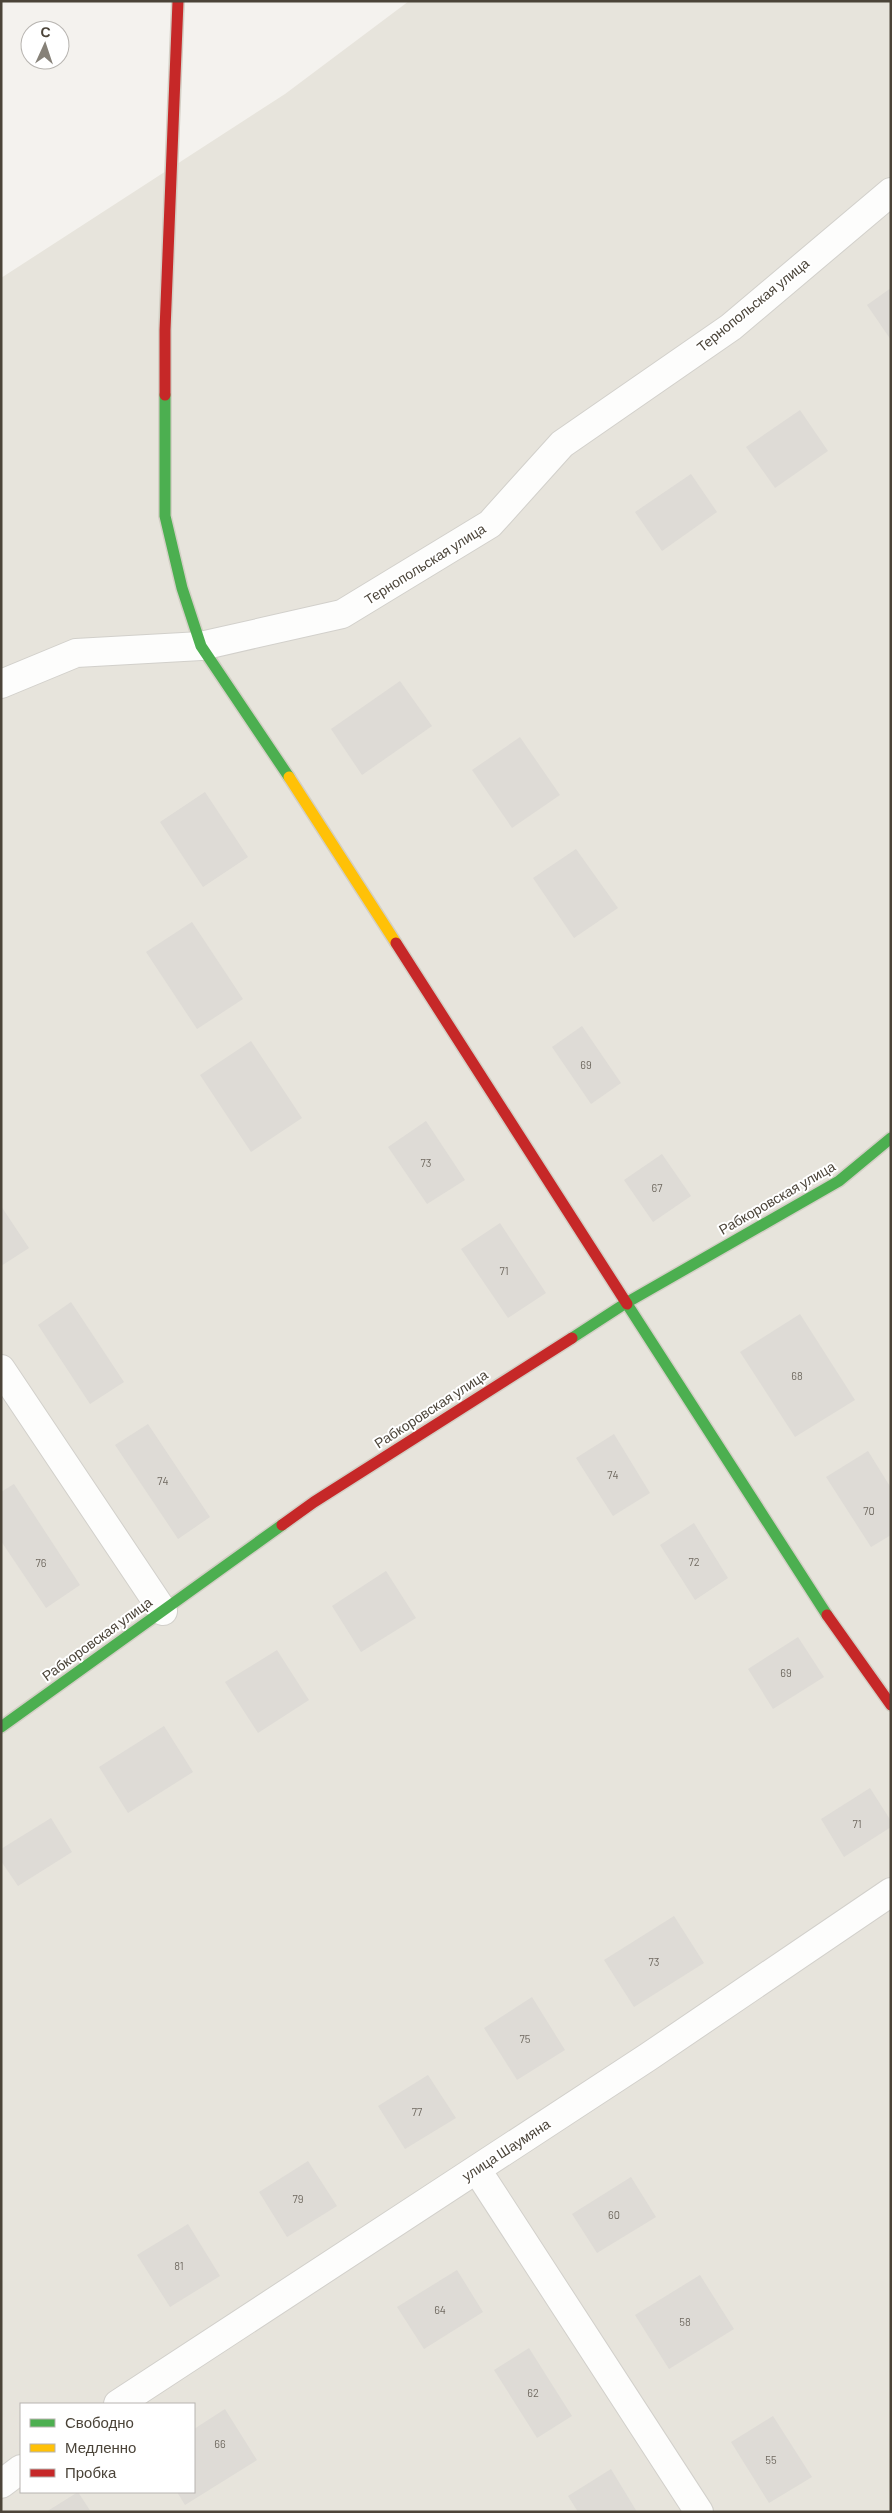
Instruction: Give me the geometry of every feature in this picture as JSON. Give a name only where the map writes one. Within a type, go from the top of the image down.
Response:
[{"type":"street","points":[[178,1],[165,330],[165,516],[182,588],[201,646],[307,804],[815,1598],[891,1705]]},
{"type":"street","name":"Тернопольская улица","points":[[1,684],[76,653],[201,646],[342,614],[490,524],[562,444],[731,327],[891,192]]},
{"type":"street","name":"Рабкоровская улица","points":[[1,1727],[314,1502],[626,1303],[839,1181],[891,1138]]},
{"type":"street","points":[[1,1369],[163,1611]]},
{"type":"street","name":"улица Шаумяна","points":[[120,2403],[648,2057],[891,1892]]},
{"type":"street","points":[[477,2170],[699,2512]]},
{"type":"street","points":[[1,2484],[20,2471]]},
{"type":"shaded area","points":[[409,1],[891,1],[891,2512],[1,2512],[1,278],[285,94]]},
{"type":"building","points":[[891,288],[891,340],[867,305]]},
{"type":"building","points":[[800,410],[828,451],[775,488],[746,447]]},
{"type":"building","points":[[691,474],[717,512],[662,551],[635,512]]},
{"type":"building","points":[[400,681],[432,726],[362,775],[331,729]]},
{"type":"building","points":[[520,737],[560,795],[512,828],[472,770]]},
{"type":"building","points":[[205,792],[248,857],[203,887],[160,822]]},
{"type":"building","points":[[576,849],[618,908],[574,938],[533,878]]},
{"type":"building","points":[[192,922],[243,999],[197,1029],[146,952]]},
{"type":"building","points":[[582,1026],[621,1083],[591,1104],[552,1047]]},
{"type":"building","points":[[251,1041],[302,1118],[251,1152],[200,1075]]},
{"type":"building","points":[[426,1121],[465,1180],[427,1204],[388,1147]]},
{"type":"building","points":[[662,1154],[691,1196],[653,1222],[624,1180]]},
{"type":"building","points":[[1,1206],[29,1248],[1,1266]]},
{"type":"building","points":[[500,1223],[546,1293],[508,1318],[461,1249]]},
{"type":"building","points":[[71,1302],[124,1382],[90,1404],[38,1325]]},
{"type":"building","points":[[800,1314],[855,1400],[795,1437],[740,1352]]},
{"type":"building","points":[[148,1424],[210,1517],[178,1539],[115,1445]]},
{"type":"building","points":[[614,1434],[650,1493],[613,1516],[576,1458]]},
{"type":"building","points":[[868,1451],[891,1488],[891,1535],[871,1547],[826,1477]]},
{"type":"building","points":[[14,1484],[80,1585],[46,1608],[1,1541],[1,1492]]},
{"type":"building","points":[[694,1523],[728,1578],[695,1600],[660,1545]]},
{"type":"building","points":[[386,1571],[416,1618],[361,1652],[332,1606]]},
{"type":"building","points":[[798,1637],[824,1677],[773,1709],[748,1669]]},
{"type":"building","points":[[277,1650],[309,1700],[258,1733],[225,1682]]},
{"type":"building","points":[[164,1726],[193,1772],[128,1813],[99,1767]]},
{"type":"building","points":[[870,1788],[891,1821],[891,1827],[844,1857],[821,1819]]},
{"type":"building","points":[[51,1818],[72,1852],[18,1886],[1,1861],[1,1849]]},
{"type":"building","points":[[674,1916],[704,1963],[634,2007],[604,1960]]},
{"type":"building","points":[[532,1997],[565,2050],[517,2080],[484,2028]]},
{"type":"building","points":[[428,2075],[456,2118],[405,2149],[378,2106]]},
{"type":"building","points":[[308,2161],[337,2206],[287,2237],[259,2192]]},
{"type":"building","points":[[631,2177],[656,2217],[597,2253],[572,2214]]},
{"type":"building","points":[[188,2224],[220,2276],[170,2307],[137,2255]]},
{"type":"building","points":[[457,2270],[483,2312],[424,2349],[397,2307]]},
{"type":"building","points":[[700,2275],[734,2329],[669,2369],[635,2315]]},
{"type":"building","points":[[529,2348],[572,2416],[537,2438],[494,2370]]},
{"type":"building","points":[[225,2409],[257,2460],[185,2505],[178,2493],[195,2493],[195,2428]]},
{"type":"building","points":[[773,2416],[812,2477],[769,2503],[731,2442]]},
{"type":"building","points":[[611,2469],[637,2512],[578,2512],[568,2496]]},
{"type":"building","points":[[79,2493],[91,2512],[46,2512]]},
{"type":"traffic: fast","points":[[165,395],[165,516],[182,588],[201,646],[289,777]]},
{"type":"traffic: fast","points":[[572,1338],[626,1303],[839,1181],[891,1138]]},
{"type":"traffic: fast","points":[[627,1304],[827,1615]]},
{"type":"traffic: fast","points":[[1,1727],[282,1525]]},
{"type":"traffic: slow","points":[[289,777],[396,943]]},
{"type":"traffic: jam","points":[[165,395],[165,330],[178,1]]},
{"type":"traffic: jam","points":[[396,943],[627,1304]]},
{"type":"traffic: jam","points":[[282,1525],[314,1502],[572,1338]]},
{"type":"traffic: jam","points":[[827,1615],[891,1705]]}]
